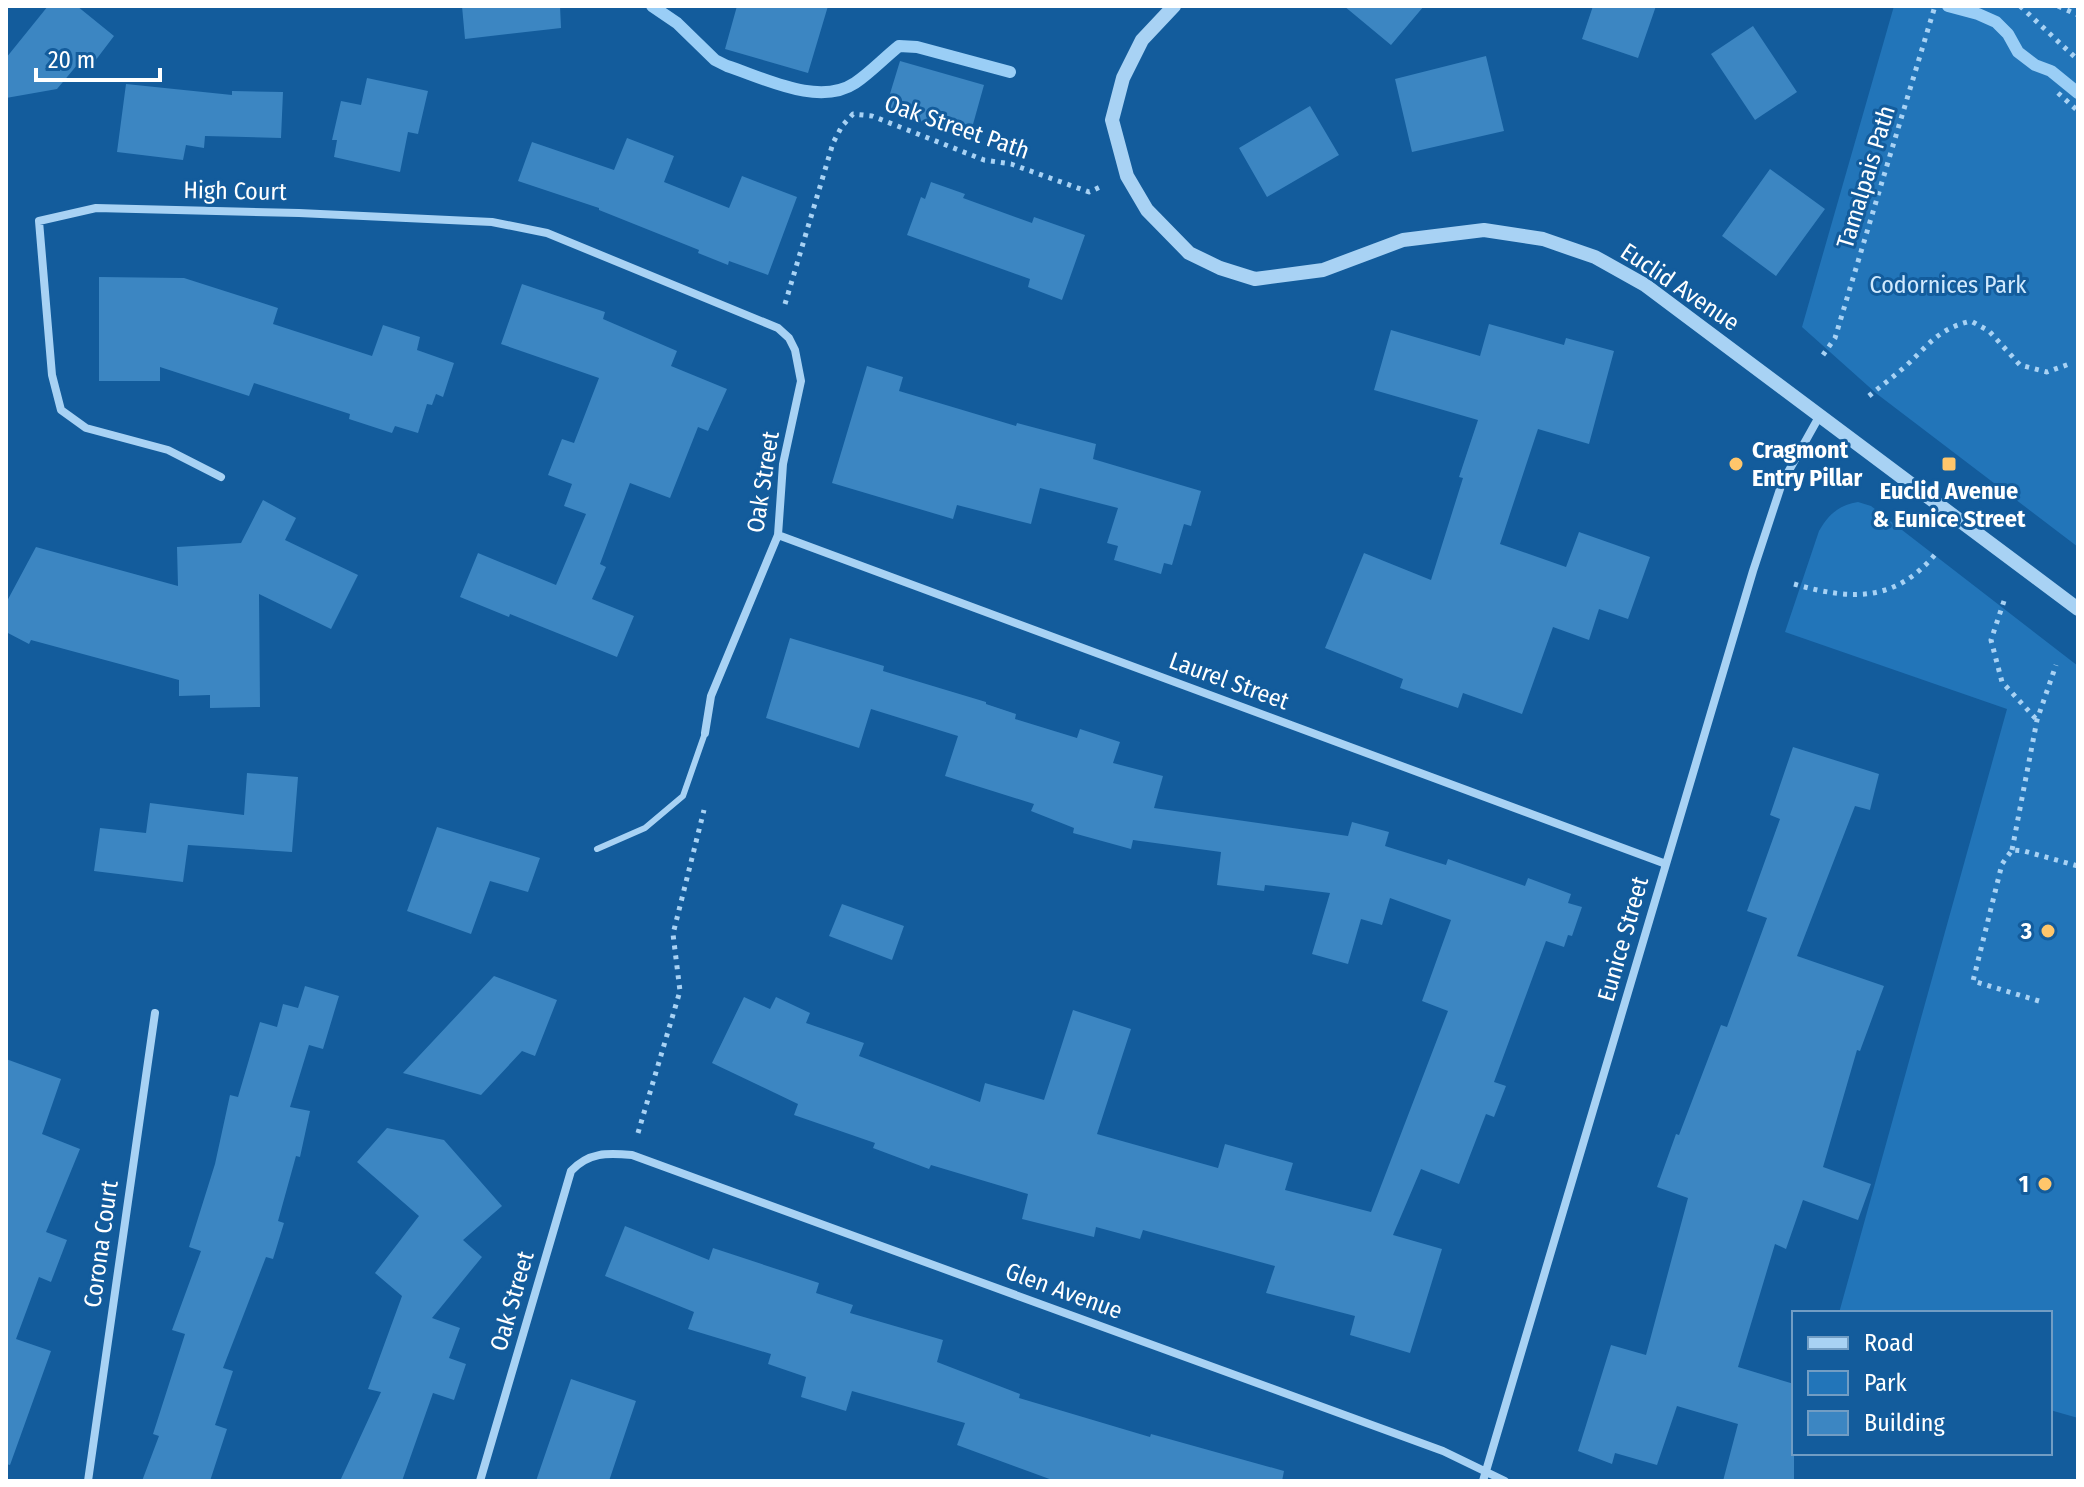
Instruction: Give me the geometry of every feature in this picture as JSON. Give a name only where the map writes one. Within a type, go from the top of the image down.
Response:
[{"type":"street","name":"Euclid Avenue","points":[[1174,6],[1142,40],[1123,78],[1112,120],[1127,176],[1147,210],[1189,253],[1220,268],[1255,279],[1323,270],[1403,240],[1484,230],[1543,239],[1595,257],[1645,285],[2078,609]]},
{"type":"street","name":"High Court","points":[[221,477],[168,450],[86,428],[61,410],[52,375],[39,221],[96,208],[492,222],[547,233],[778,328]]},
{"type":"street","name":"Oak Street","points":[[705,733],[711,696],[778,535],[783,464],[801,381],[795,350],[789,338],[778,328]]},
{"type":"street","name":"Eunice Street","points":[[1485,1477],[1782,483],[1820,415]]},
{"type":"street","name":"Laurel Street","points":[[778,535],[1666,864]]},
{"type":"street","name":"Corona Court","points":[[88,1481],[155,1013]]},
{"type":"street","name":"Oak Street","points":[[480,1481],[571,1171],[583,1159],[605,1153]]},
{"type":"street","name":"Glen Avenue","points":[[605,1153],[632,1155],[1443,1451],[1485,1477],[1505,1481]]},
{"type":"lane","points":[[597,849],[645,828],[683,796],[705,733]]},
{"type":"path","name":"Tamalpais Path","points":[[1823,355],[1835,338],[1935,6]]},
{"type":"path","points":[[2020,6],[2078,60]]},
{"type":"path","points":[[2058,6],[2078,15]]},
{"type":"path","points":[[2058,93],[2078,111]]},
{"type":"path","name":"Oak Street Path","points":[[778,328],[833,143],[853,114],[872,116],[984,160],[1011,164],[1089,192],[1127,176]]},
{"type":"path","points":[[1869,396],[1948,327],[1971,321],[1989,331],[2020,365],[2047,372],[2072,363]]},
{"type":"path","points":[[1794,584],[1822,592],[1866,596],[1895,588],[1926,567],[1938,551]]},
{"type":"path","points":[[2004,601],[1991,640],[2002,682],[2037,720]]},
{"type":"path","points":[[2039,1001],[1973,981],[2002,864],[2012,850],[2037,720],[2056,665]]},
{"type":"path","points":[[632,1155],[680,991],[673,934],[705,807]]},
{"type":"path","points":[[2012,850],[2078,866]]},
{"type":"green space","name":"Codornices Park","points":[[1894,6],[2078,6],[2078,547],[1877,394],[1802,327]]},
{"type":"green space","points":[[1858,502],[1871,506],[2078,666],[2078,1418],[2052,1411],[2052,1311],[1840,1311],[2007,709],[1785,632],[1819,531],[1835,511]]},
{"type":"building","points":[[48,6],[77,6],[114,36],[92,65],[83,58],[57,89],[6,98],[6,58]]},
{"type":"building","points":[[462,6],[560,6],[561,28],[465,39]]},
{"type":"building","points":[[737,6],[828,6],[808,73],[725,49]]},
{"type":"building","points":[[1344,6],[1424,6],[1391,45]]},
{"type":"building","points":[[1593,6],[1656,6],[1638,58],[1582,39]]},
{"type":"building","points":[[1753,26],[1797,92],[1755,120],[1711,54]]},
{"type":"building","points":[[1486,56],[1504,131],[1412,152],[1395,79]]},
{"type":"building","points":[[900,61],[984,85],[970,135],[888,112],[892,98],[889,97]]},
{"type":"building","points":[[367,78],[428,91],[418,134],[408,132],[400,172],[334,157],[337,140],[332,140],[341,101],[361,105]]},
{"type":"building","points":[[126,84],[232,95],[232,91],[283,92],[281,138],[205,136],[204,148],[186,145],[183,160],[117,152]]},
{"type":"building","points":[[1310,106],[1339,155],[1267,197],[1239,148]]},
{"type":"building","points":[[627,138],[674,156],[664,182],[729,208],[742,176],[797,197],[768,275],[729,261],[728,265],[599,208],[518,181],[532,142],[614,170]]},
{"type":"building","points":[[1770,169],[1825,209],[1776,276],[1722,236]]},
{"type":"building","points":[[931,182],[965,194],[963,198],[1032,223],[1034,217],[1085,235],[1062,300],[1028,287],[1030,279],[907,235],[921,197],[925,199]]},
{"type":"building","points":[[99,277],[184,278],[278,308],[273,324],[372,356],[383,325],[420,337],[417,350],[454,363],[443,397],[436,394],[432,405],[427,404],[418,433],[395,426],[392,433],[349,419],[350,414],[254,383],[249,396],[160,367],[160,381],[99,381]]},
{"type":"building","points":[[522,284],[605,312],[603,319],[677,351],[671,366],[727,389],[708,431],[698,427],[670,498],[630,483],[600,564],[606,567],[592,599],[634,616],[617,657],[460,597],[478,553],[556,585],[586,514],[564,506],[572,484],[548,475],[562,439],[574,443],[599,378],[501,344]]},
{"type":"building","points":[[1489,324],[1564,345],[1566,338],[1614,351],[1589,444],[1538,429],[1500,544],[1566,567],[1579,532],[1650,557],[1628,619],[1599,609],[1589,640],[1553,627],[1522,714],[1463,693],[1458,708],[1400,688],[1403,679],[1325,648],[1364,553],[1431,580],[1478,420],[1374,390],[1391,330],[1480,356]]},
{"type":"building","points":[[867,366],[903,377],[899,391],[1016,426],[1017,423],[1096,444],[1093,459],[1201,491],[1191,526],[1184,524],[1172,565],[1164,563],[1161,574],[1114,560],[1118,546],[1107,543],[1118,508],[1040,488],[1031,524],[957,505],[953,519],[832,483]]},
{"type":"building","points":[[263,500],[296,518],[285,540],[358,575],[331,629],[259,594],[260,707],[210,708],[210,695],[179,696],[179,680],[31,640],[29,644],[6,632],[6,603],[36,547],[178,586],[177,547],[241,543]]},
{"type":"building","points":[[790,638],[884,666],[883,671],[986,702],[1016,714],[1015,719],[1077,738],[1080,729],[1120,742],[1113,763],[1163,776],[1154,808],[1348,836],[1352,822],[1389,832],[1385,846],[1446,865],[1448,859],[1525,886],[1528,878],[1571,894],[1568,903],[1582,907],[1572,936],[1568,935],[1564,947],[1546,941],[1494,1082],[1506,1086],[1494,1117],[1486,1114],[1459,1184],[1421,1169],[1393,1235],[1442,1249],[1410,1353],[1350,1335],[1355,1316],[1266,1293],[1275,1266],[1143,1230],[1140,1239],[1096,1227],[1094,1237],[1022,1219],[1028,1194],[931,1165],[929,1169],[873,1148],[875,1143],[794,1115],[798,1104],[712,1063],[744,997],[770,1009],[776,997],[810,1013],[806,1023],[864,1043],[859,1056],[980,1102],[985,1083],[1044,1100],[1073,1010],[1131,1029],[1097,1134],[1218,1168],[1225,1144],[1293,1163],[1285,1190],[1371,1212],[1448,1011],[1422,1001],[1451,920],[1390,898],[1382,925],[1361,919],[1348,964],[1312,954],[1330,893],[1265,885],[1264,891],[1217,885],[1221,852],[1133,840],[1131,849],[1073,833],[1074,828],[1031,811],[1034,804],[945,776],[958,736],[871,709],[859,748],[766,718]]},
{"type":"building","points":[[1793,747],[1879,774],[1870,810],[1855,806],[1797,956],[1884,986],[1860,1051],[1857,1050],[1823,1167],[1871,1184],[1858,1220],[1803,1200],[1786,1249],[1775,1244],[1738,1367],[1792,1383],[1794,1481],[1723,1481],[1738,1424],[1677,1406],[1657,1465],[1615,1453],[1612,1464],[1578,1451],[1611,1345],[1646,1355],[1688,1198],[1657,1187],[1721,1025],[1727,1027],[1767,918],[1747,911],[1780,819],[1770,815]]},
{"type":"building","points":[[247,773],[298,777],[292,852],[188,845],[183,882],[94,871],[100,828],[146,833],[150,803],[244,815]]},
{"type":"building","points":[[437,827],[540,858],[528,892],[490,881],[471,934],[407,911]]},
{"type":"building","points":[[842,904],[904,926],[892,960],[829,936]]},
{"type":"building","points":[[494,976],[557,1000],[535,1056],[522,1051],[481,1095],[403,1073]]},
{"type":"building","points":[[305,986],[339,996],[323,1049],[309,1045],[290,1107],[310,1111],[300,1157],[296,1156],[278,1221],[284,1223],[273,1259],[266,1257],[223,1368],[233,1371],[215,1425],[227,1429],[210,1481],[142,1481],[159,1436],[153,1434],[185,1334],[172,1330],[201,1251],[189,1247],[215,1164],[230,1095],[238,1097],[260,1022],[277,1027],[283,1004],[298,1008]]},
{"type":"building","points":[[6,1059],[61,1079],[42,1134],[80,1149],[46,1232],[67,1240],[51,1282],[39,1277],[16,1339],[51,1351],[10,1465],[6,1464]]},
{"type":"building","points":[[387,1128],[444,1140],[502,1206],[463,1240],[482,1257],[432,1318],[460,1328],[449,1358],[466,1364],[454,1400],[433,1393],[402,1481],[340,1481],[381,1392],[368,1389],[402,1296],[375,1273],[419,1216],[357,1162]]},
{"type":"building","points":[[625,1226],[709,1260],[713,1248],[819,1283],[816,1293],[853,1305],[850,1313],[943,1340],[937,1362],[1020,1394],[1019,1398],[1150,1437],[1151,1434],[1284,1471],[1282,1481],[1055,1481],[957,1445],[965,1423],[852,1391],[846,1411],[801,1397],[806,1377],[768,1364],[771,1354],[688,1329],[694,1312],[605,1276]]},
{"type":"building","points":[[571,1379],[636,1401],[609,1481],[536,1481]]},
{"type":"waterway","points":[[652,6],[677,23],[715,60],[791,88],[825,92],[841,90],[866,75],[899,46],[917,47],[1010,72]]},
{"type":"waterway","points":[[1948,6],[1996,22],[2008,34],[2018,52],[2035,65],[2051,71],[2078,93]]},
{"type":"place","name":"Cragmont Entry Pillar","points":[[1736,464]]},
{"type":"place","name":"Euclid Avenue & Eunice Street","points":[[1949,464]]},
{"type":"place","name":"3","points":[[2048,931]]},
{"type":"place","name":"1","points":[[2045,1184]]}]
